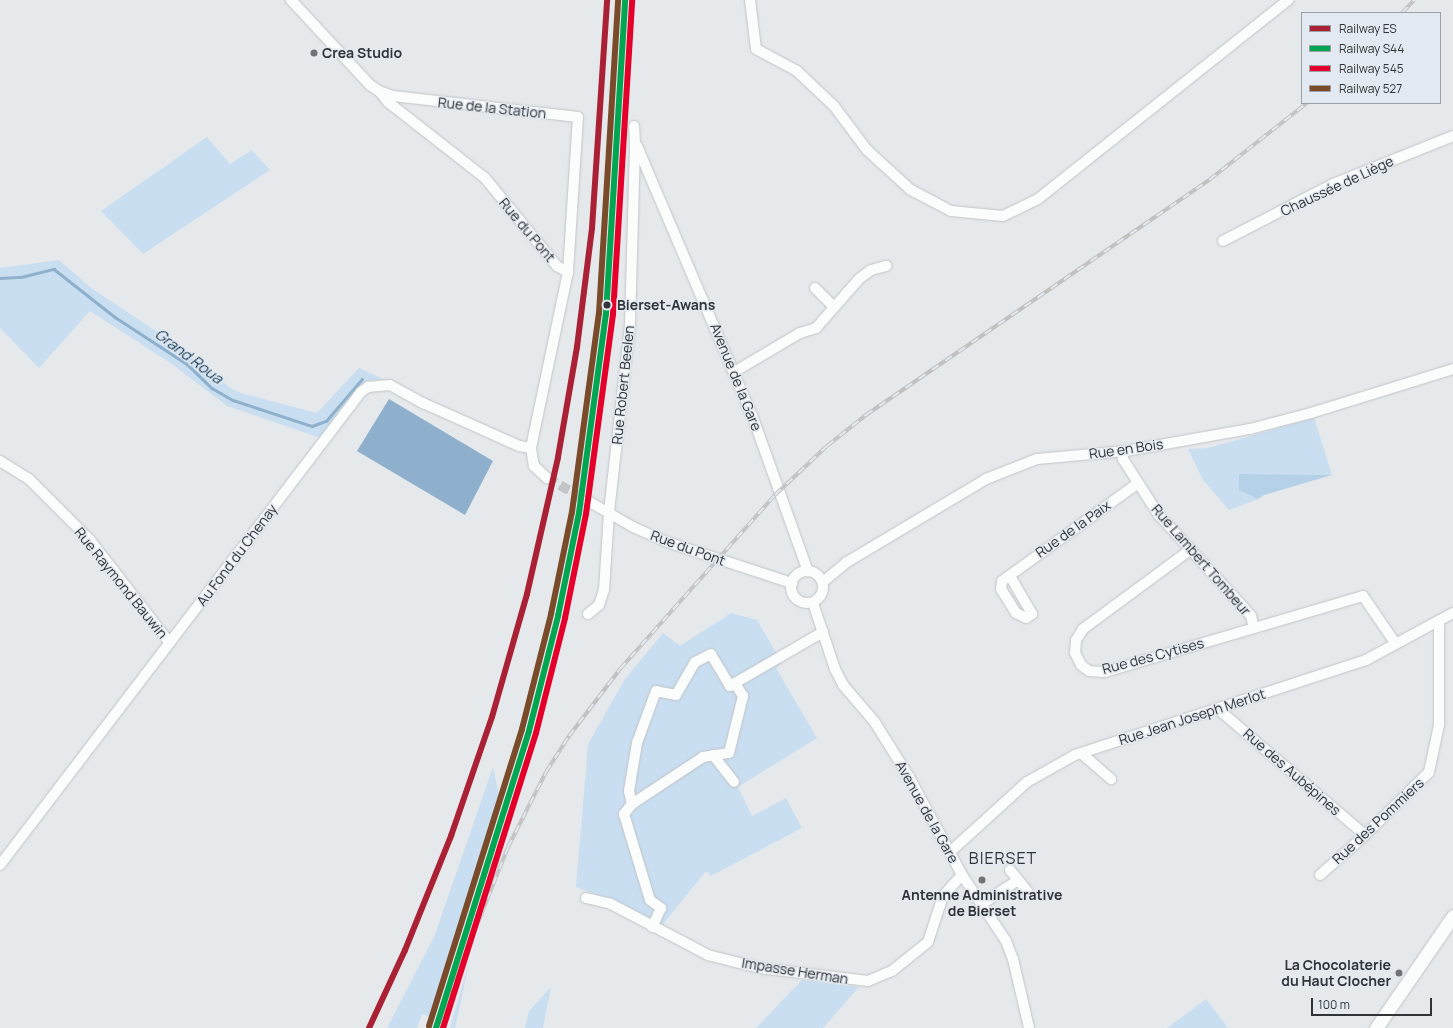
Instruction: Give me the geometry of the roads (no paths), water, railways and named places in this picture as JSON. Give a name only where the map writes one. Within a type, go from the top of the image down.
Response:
[{"type":"main road","points":[[1376,1028],[1453,916]]},
{"type":"street","name":"Rue de la Station","points":[[291,0],[370,85],[379,91],[393,96],[578,118],[568,272]]},
{"type":"street","points":[[750,0],[756,49],[797,71],[834,106],[867,150],[912,190],[951,210],[1003,216],[1038,199],[1288,0]]},
{"type":"street","name":"Rue du Pont","points":[[379,91],[388,102],[484,178],[557,266],[568,272],[531,448],[534,466],[547,478]]},
{"type":"street","name":"Rue Robert Beelen","points":[[588,614],[599,605],[604,590],[609,512],[630,325],[636,143],[634,126]]},
{"type":"street","name":"Chaussée de Liège","points":[[1223,241],[1334,184],[1453,136]]},
{"type":"street","name":"Avenue de la Gare","points":[[636,143],[734,372],[808,571]]},
{"type":"street","points":[[734,372],[800,332],[816,328],[859,279],[871,270],[886,266]]},
{"type":"street","points":[[815,288],[834,307]]},
{"type":"street","name":"Rue en Bois","points":[[823,582],[847,562],[986,479],[1037,459],[1122,452],[1250,429],[1311,413],[1453,369]]},
{"type":"street","name":"Au Fond du Chenay","points":[[0,865],[361,392],[368,387],[390,385],[519,446],[531,448]]},
{"type":"street","name":"Rue Lambert Tombeur","points":[[1122,452],[1137,484],[1158,514],[1251,616],[1254,628]]},
{"type":"street","name":"Rue Raymond Bauwin","points":[[0,461],[28,479],[90,540],[170,643]]},
{"type":"street","name":"Rue de la Paix","points":[[1010,576],[1014,570],[1137,484]]},
{"type":"street","name":"Rue du Pont","points":[[588,502],[609,512],[633,527],[667,542],[792,583]]},
{"type":"street","name":"Rue des Cytises","points":[[1190,550],[1083,629],[1076,640],[1075,653],[1081,665],[1089,671],[1105,672],[1363,596],[1396,644]]},
{"type":"street","points":[[808,571],[817,574],[823,582],[821,596],[813,603],[796,599],[791,590],[792,583],[796,575],[808,571]]},
{"type":"street","name":"Avenue de la Gare","points":[[813,603],[835,669],[843,684],[874,721],[909,777],[962,875],[982,904],[1010,952],[1029,1028]]},
{"type":"street","name":"Rue Jean Joseph Merlot","points":[[950,852],[1028,782],[1081,753],[1366,660],[1453,613]]},
{"type":"street","name":"Rue des Pommiers","points":[[1320,875],[1365,835],[1429,772],[1439,726],[1439,621]]},
{"type":"street","points":[[632,804],[629,791],[637,743],[656,691],[676,695],[695,662],[711,654],[730,686],[823,632]]},
{"type":"street","points":[[652,927],[661,908],[650,900],[624,814],[632,804],[703,757],[729,753],[743,696],[735,683]]},
{"type":"street","name":"Rue des Aubépines","points":[[1218,709],[1365,835]]},
{"type":"street","points":[[1081,753],[1111,779]]},
{"type":"street","points":[[713,755],[734,782]]},
{"type":"street","points":[[1010,870],[1028,892]]},
{"type":"street","name":"Impasse Herman","points":[[586,898],[611,904],[652,927],[708,955],[744,964],[868,981],[892,971],[928,942],[943,896],[962,875]]},
{"type":"street","points":[[982,904],[1018,880]]},
{"type":"waterway","name":"Grand Roua","points":[[0,278],[21,277],[54,269],[115,317],[187,364],[212,388],[233,400],[312,426],[326,421],[362,379]]},
{"type":"tunnel","points":[[547,478],[588,501]]},
{"type":"railway","points":[[1403,12],[1414,0]]},
{"type":"railway","points":[[440,1018],[508,847],[546,772],[569,736],[620,669],[775,495],[827,446],[866,415],[1209,180],[1306,104]]},
{"type":"rail line","name":"ES","points":[[369,1028],[405,950],[451,836],[492,717],[527,594],[558,457],[577,347],[592,228],[607,0]]},
{"type":"rail line","name":"527","points":[[429,1026],[522,729],[551,614],[572,512],[599,313],[618,0]]},
{"type":"rail line","name":"S44","points":[[436,1028],[529,731],[558,616],[579,513],[606,314],[625,0]]},
{"type":"rail line","name":"545","points":[[443,1028],[536,733],[565,618],[586,514],[613,314],[632,0]]},
{"type":"place","name":"Crea Studio","points":[[314,53]]},
{"type":"place","name":"Bierset-Awans","points":[[607,305]]},
{"type":"place","name":"Antenne Administrative de Bierset","points":[[982,880]]},
{"type":"place","name":"La Chocolaterie du Haut Clocher","points":[[1399,973]]},
{"type":"district","name":"BIERSET","points":[[1003,858]]}]
